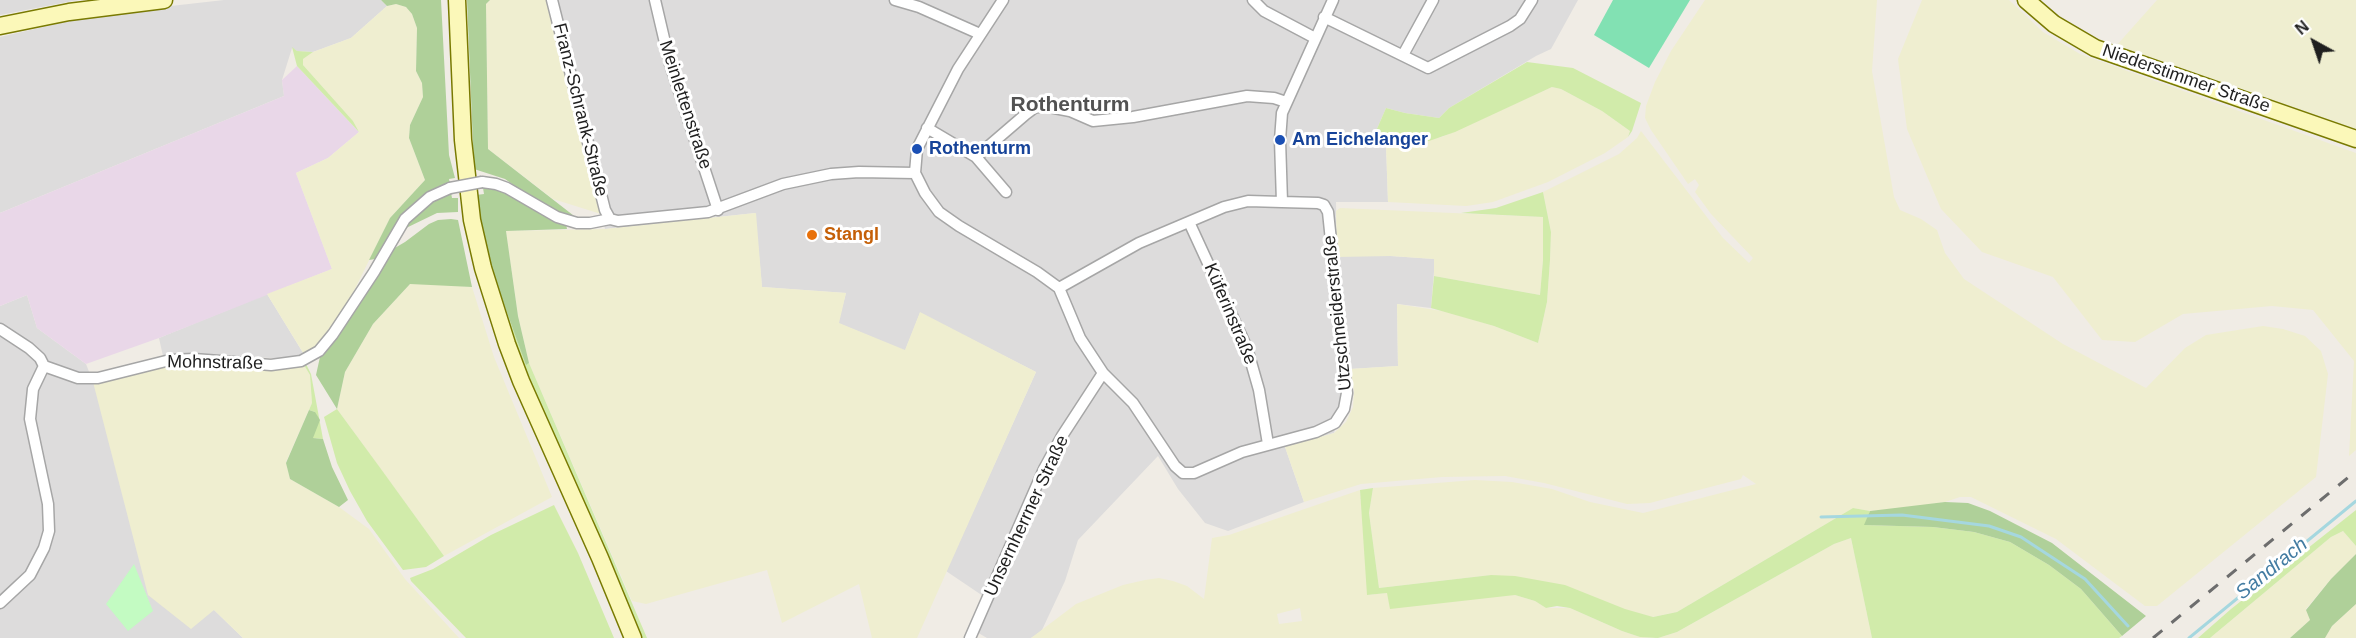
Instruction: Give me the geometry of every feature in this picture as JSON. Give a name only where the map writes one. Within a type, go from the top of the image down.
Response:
[{"type":"main road","points":[[0,26],[69,12],[164,0]]},
{"type":"main road","points":[[457,0],[463,140],[472,220],[483,268],[521,381],[633,638]]},
{"type":"main road","name":"Niederstimmer Straße","points":[[2026,0],[2054,24],[2095,48],[2356,139]]},
{"type":"street","name":"Franz-Schrank-Straße","points":[[552,0],[610,219]]},
{"type":"street","name":"Meinlettenstraße","points":[[655,0],[670,64],[718,210]]},
{"type":"street","points":[[895,0],[919,7],[980,34]]},
{"type":"street","points":[[1003,0],[958,69],[927,128],[917,149],[915,173],[925,194],[939,212],[1059,288],[1080,338],[1103,372]]},
{"type":"street","points":[[1253,0],[1264,11],[1315,38]]},
{"type":"street","points":[[1059,288],[1139,243],[1234,203],[1282,202],[1280,126],[1286,102],[1333,0]]},
{"type":"street","points":[[1403,55],[1433,0]]},
{"type":"street","points":[[1324,17],[1428,68],[1510,26],[1520,19],[1532,0]]},
{"type":"street","points":[[976,157],[1034,108],[1044,106],[1070,111],[1093,121],[1115,120],[1235,98],[1258,96],[1286,102]]},
{"type":"street","points":[[927,128],[976,157],[1006,192]]},
{"type":"street","points":[[610,219],[718,210],[783,184],[813,177],[859,172],[915,173]]},
{"type":"street","name":"Mohnstraße","points":[[0,329],[29,348],[40,358],[44,366],[68,376],[88,379],[170,360],[194,359],[271,364],[301,361],[319,351],[333,334],[374,272],[405,219],[430,197],[450,188],[482,182],[507,188],[544,211],[567,220],[590,223],[610,219]]},
{"type":"street","name":"Utzschneiderstraße","points":[[1103,372],[1133,403],[1175,466],[1184,473],[1194,473],[1242,452],[1316,432],[1335,423],[1344,409],[1347,393],[1328,212],[1324,205],[1317,202],[1282,202]]},
{"type":"street","name":"Küferinstraße","points":[[1189,222],[1243,338],[1259,390],[1268,444]]},
{"type":"street","points":[[0,603],[30,575],[44,548],[49,531],[48,504],[30,419],[33,389],[44,366]]},
{"type":"street","name":"Unsernherrner Straße","points":[[970,638],[1044,469],[1103,372]]},
{"type":"shaded area","points":[[0,0],[78,0],[0,15]]},
{"type":"shaded area","points":[[224,0],[381,0],[387,6],[351,38],[313,52],[297,51],[292,48],[282,80],[284,96],[0,213],[0,37],[100,14]]},
{"type":"shaded area","points":[[547,0],[1578,0],[1551,49],[1449,108],[1439,118],[1386,108],[1376,131],[1386,145],[1388,202],[1336,202],[1337,256],[1435,259],[1431,308],[1397,304],[1398,366],[1350,369],[1334,433],[1285,447],[1304,502],[1228,531],[1205,523],[1178,489],[1158,456],[1078,540],[1065,581],[1041,632],[1031,638],[987,638],[975,631],[983,596],[946,571],[1036,372],[920,313],[905,351],[838,323],[846,293],[762,287],[755,213],[605,229]]},
{"type":"shaded area","points":[[297,66],[359,132],[328,158],[296,173],[332,269],[159,338],[86,364],[37,328],[27,295],[0,306],[0,213],[284,96],[282,80]]},
{"type":"shaded area","points":[[267,294],[305,356],[289,359],[198,354],[163,356],[159,338]]},
{"type":"shaded area","points":[[27,295],[37,328],[86,364],[93,382],[214,610],[243,638],[0,638],[0,306]]},
{"type":"green space","points":[[381,0],[441,0],[449,155],[455,178],[449,179],[450,184],[437,187],[410,207],[396,223],[375,259],[369,260],[390,218],[425,180],[409,138],[410,125],[423,97],[422,83],[416,71],[417,28],[412,14],[406,7],[396,4],[387,6]]},
{"type":"green space","points":[[467,0],[490,0],[486,4],[488,149],[578,219],[543,206],[505,179],[474,169]]},
{"type":"green space","points":[[490,0],[546,0],[601,214],[553,199],[488,149],[486,4]]},
{"type":"green space","points":[[1613,0],[1690,0],[1649,68],[1594,35]]},
{"type":"green space","points":[[1705,0],[1877,0],[1872,71],[1894,197],[1900,210],[1921,219],[1937,230],[1945,253],[1964,279],[2063,344],[2146,388],[2185,348],[2206,335],[2263,326],[2305,336],[2321,351],[2328,374],[2316,477],[2157,606],[2145,606],[2056,539],[1971,497],[1960,497],[1945,502],[1907,508],[1870,511],[1853,508],[1677,612],[1652,617],[1491,575],[1379,588],[1369,513],[1373,488],[1475,480],[1512,482],[1552,489],[1590,502],[1643,513],[1756,484],[1743,475],[1741,479],[1650,503],[1627,504],[1544,483],[1505,476],[1442,477],[1361,484],[1304,502],[1285,447],[1334,433],[1346,422],[1353,407],[1354,391],[1350,369],[1398,366],[1397,304],[1448,312],[1538,343],[1547,302],[1551,232],[1543,192],[1619,154],[1637,138],[1641,131],[1723,238],[1749,263],[1753,258],[1711,214],[1695,192],[1699,185],[1695,179],[1688,184],[1645,118],[1646,106],[1655,82],[1671,51]]},
{"type":"green space","points":[[1922,0],[2009,0],[2043,32],[2080,54],[2356,153],[2356,450],[2349,456],[2354,361],[2313,310],[2272,306],[2183,314],[2135,342],[2102,340],[2053,277],[1982,252],[1941,209],[1907,129],[1898,59]]},
{"type":"green space","points":[[2157,0],[2356,0],[2356,131],[2116,46]]},
{"type":"green space","points":[[396,4],[406,7],[412,14],[417,28],[416,71],[422,83],[423,97],[410,125],[409,138],[425,180],[390,218],[346,307],[305,356],[267,294],[332,269],[296,173],[328,158],[359,132],[353,121],[303,65],[303,59],[313,52],[351,38],[387,6]]},
{"type":"green space","points":[[292,47],[297,51],[313,52],[303,59],[303,65],[353,121],[359,132],[297,66]]},
{"type":"green space","points":[[1527,62],[1573,68],[1641,103],[1628,137],[1630,131],[1602,111],[1561,89],[1552,87],[1455,132],[1429,141],[1386,145],[1376,131],[1386,108],[1439,118],[1449,108]]},
{"type":"green space","points":[[1552,87],[1561,89],[1602,111],[1630,131],[1628,137],[1605,153],[1548,182],[1493,202],[1466,206],[1388,202],[1386,145],[1442,137]]},
{"type":"green space","points":[[483,188],[503,191],[548,218],[566,224],[567,229],[506,231],[518,316],[529,363],[526,365],[493,274],[481,227],[476,195],[484,194]]},
{"type":"green space","points":[[1543,192],[1551,232],[1547,302],[1538,343],[1494,326],[1431,308],[1434,276],[1540,295],[1543,217],[1461,213],[1496,208]]},
{"type":"green space","points":[[451,193],[452,198],[458,198],[458,212],[437,213],[404,229],[411,219],[432,201]]},
{"type":"green space","points":[[1340,208],[1543,217],[1540,295],[1434,276],[1434,259],[1391,256],[1337,257],[1336,211]]},
{"type":"green space","points":[[756,213],[762,287],[846,293],[839,323],[905,350],[920,312],[1036,372],[917,638],[872,638],[859,584],[782,623],[767,570],[646,604],[632,601],[529,363],[518,316],[506,231],[605,229]]},
{"type":"green space","points":[[438,220],[458,220],[472,287],[410,284],[373,324],[345,372],[337,409],[316,375],[320,357],[368,287],[388,252],[429,224]]},
{"type":"green space","points":[[493,274],[526,364],[529,363],[647,638],[639,638],[526,380]]},
{"type":"green space","points":[[410,284],[472,287],[494,357],[552,497],[444,556],[337,409],[345,372],[373,324]]},
{"type":"green space","points":[[193,362],[304,365],[310,375],[312,403],[286,462],[290,479],[339,507],[369,529],[405,579],[459,638],[243,638],[214,610],[191,629],[148,595],[93,382],[164,365]]},
{"type":"green space","points":[[306,364],[311,374],[323,439],[313,438],[315,412],[309,410],[312,403],[310,375],[304,365]]},
{"type":"green space","points":[[337,409],[444,556],[426,567],[403,570],[367,521],[337,463],[324,417]]},
{"type":"green space","points":[[309,410],[315,412],[320,420],[313,438],[323,439],[332,467],[348,500],[339,507],[290,479],[286,463]]},
{"type":"green space","points":[[1373,488],[1369,513],[1379,588],[1491,575],[1515,576],[1565,585],[1625,609],[1653,617],[1677,612],[1853,508],[1870,511],[1865,525],[1933,527],[1974,532],[2010,542],[2049,565],[2081,589],[2122,636],[2119,638],[1872,638],[1851,538],[1834,544],[1677,632],[1658,638],[1640,637],[1570,608],[1557,606],[1546,608],[1535,601],[1515,595],[1390,609],[1387,593],[1367,595],[1360,490]]},
{"type":"green space","points":[[1360,490],[1368,595],[1387,593],[1515,595],[1535,601],[1546,608],[1570,608],[1640,637],[1657,638],[1031,638],[1076,604],[1123,585],[1145,580],[1159,578],[1173,581],[1187,586],[1204,599],[1212,538],[1229,535]],"holes":[[[1300,608],[1302,621],[1279,624],[1277,614]]]},
{"type":"green space","points":[[1945,502],[1968,503],[1990,511],[2052,543],[2146,616],[2122,636],[2081,589],[2049,565],[2010,542],[1974,532],[1933,527],[1864,525],[1870,511]]},
{"type":"green space","points":[[554,505],[578,553],[614,638],[466,638],[411,581],[410,578],[433,569],[491,535]]},
{"type":"green space","points":[[2356,510],[2356,546],[2343,531],[2331,537],[2210,638],[2198,638],[2231,609]]},
{"type":"green space","points":[[2343,531],[2356,546],[2356,554],[2306,609],[2310,620],[2290,638],[2210,638],[2331,537]]},
{"type":"green space","points":[[1851,538],[1872,638],[1658,638],[1677,632],[1834,544]]},
{"type":"green space","points":[[2356,554],[2356,604],[2332,626],[2325,638],[2290,638],[2310,620],[2306,610],[2331,579]]},
{"type":"green space","points":[[134,564],[153,611],[128,631],[106,604]]},
{"type":"green space","points":[[2356,604],[2356,638],[2325,638],[2332,626]]},
{"type":"waterway","name":"Sandrach","points":[[2189,638],[2356,501]]},
{"type":"waterway","points":[[1821,517],[1902,515],[1989,526],[2021,537],[2085,579],[2128,626]]},
{"type":"railway","points":[[2153,638],[2356,471]]},
{"type":"place","name":"Am Eichelanger","points":[[1280,140]]},
{"type":"place","name":"Rothenturm","points":[[917,149]]},
{"type":"place","name":"Stangl","points":[[812,235]]},
{"type":"district","name":"Rothenturm","points":[[1070,105]]}]
